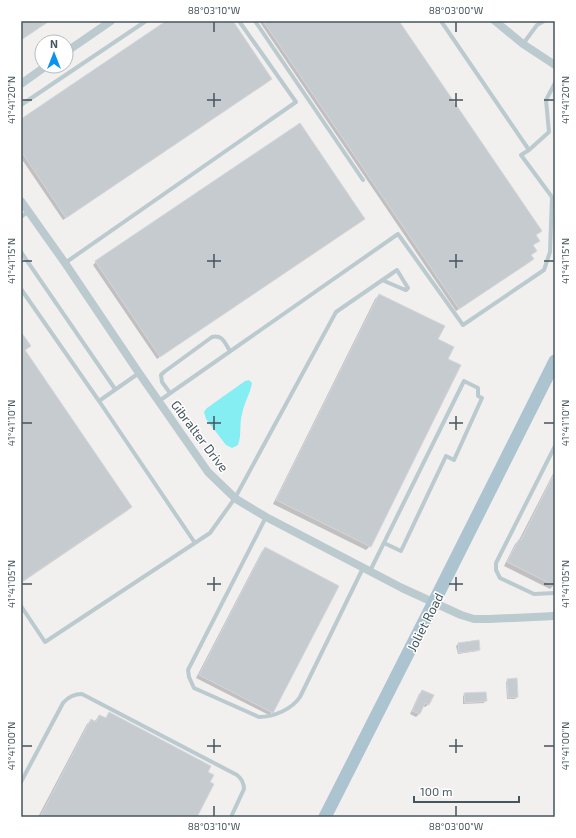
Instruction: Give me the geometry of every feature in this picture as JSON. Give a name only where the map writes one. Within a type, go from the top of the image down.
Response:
[{"type":"main road","name":"Joliet Road","points":[[324,817],[555,361]]},
{"type":"street","points":[[74,46],[110,21]]},
{"type":"street","points":[[495,21],[523,44],[555,65]]},
{"type":"street","points":[[21,84],[35,74]]},
{"type":"street","name":"Gibralter Drive","points":[[21,200],[208,472],[235,498],[266,517],[402,588],[460,615],[474,619],[555,616]]},
{"type":"lane","points":[[21,105],[146,21]]},
{"type":"lane","points":[[65,263],[296,102],[239,21]]},
{"type":"lane","points":[[255,21],[363,180]]},
{"type":"lane","points":[[441,21],[529,150]]},
{"type":"lane","points":[[523,44],[537,26],[544,21]]},
{"type":"lane","points":[[158,401],[398,234],[463,325],[544,270],[550,252],[552,197],[521,155],[529,150],[549,132],[546,100],[555,82]]},
{"type":"lane","points":[[21,216],[29,211]]},
{"type":"lane","points":[[21,252],[115,390]]},
{"type":"lane","points":[[21,606],[45,642],[210,532],[235,498],[336,312],[382,280],[397,270],[408,288],[403,290],[382,280]]},
{"type":"lane","points":[[21,289],[195,542]]},
{"type":"lane","points":[[170,393],[162,382],[161,375],[212,337],[218,336],[222,338],[230,351]]},
{"type":"lane","points":[[99,401],[139,373]]},
{"type":"lane","points":[[266,517],[188,670],[189,677],[194,688],[259,717],[265,717],[292,706],[300,697],[366,569],[384,543],[464,381],[478,388],[478,396],[482,398],[454,460],[446,456],[401,551],[384,543]]},
{"type":"lane","points":[[555,446],[496,562],[496,570],[500,578],[534,594],[555,593]]},
{"type":"lane","points":[[21,782],[63,703],[71,696],[82,694],[241,778],[244,789],[231,817]]},
{"type":"water","points":[[249,380],[252,383],[242,414],[238,445],[232,448],[226,445],[206,419],[204,412],[207,408],[245,381]]},
{"type":"building","points":[[21,21],[49,21],[21,40]]},
{"type":"building","points":[[166,21],[233,21],[272,79],[66,218],[21,151],[21,119]]},
{"type":"building","points":[[263,21],[399,21],[542,231],[536,235],[540,241],[533,245],[537,251],[531,255],[534,259],[459,309]]},
{"type":"building","points":[[300,123],[365,219],[160,357],[95,261]]},
{"type":"building","points":[[379,294],[445,326],[438,339],[454,347],[448,359],[461,365],[371,547],[276,500]]},
{"type":"building","points":[[21,332],[31,346],[25,350],[132,507],[21,582]]},
{"type":"building","points":[[555,472],[555,586],[507,562],[519,539],[521,540]]},
{"type":"building","points":[[265,547],[339,586],[273,713],[199,675]]},
{"type":"building","points":[[479,640],[480,650],[459,653],[458,643]]},
{"type":"building","points":[[517,678],[518,697],[508,698],[507,679]]},
{"type":"building","points":[[422,690],[434,695],[429,705],[425,703],[420,714],[412,711]]},
{"type":"building","points":[[486,692],[487,701],[465,703],[464,693]]},
{"type":"building","points":[[109,712],[211,766],[208,772],[214,775],[210,782],[214,784],[197,817],[40,817],[91,719],[96,722],[99,715],[106,718]]}]
